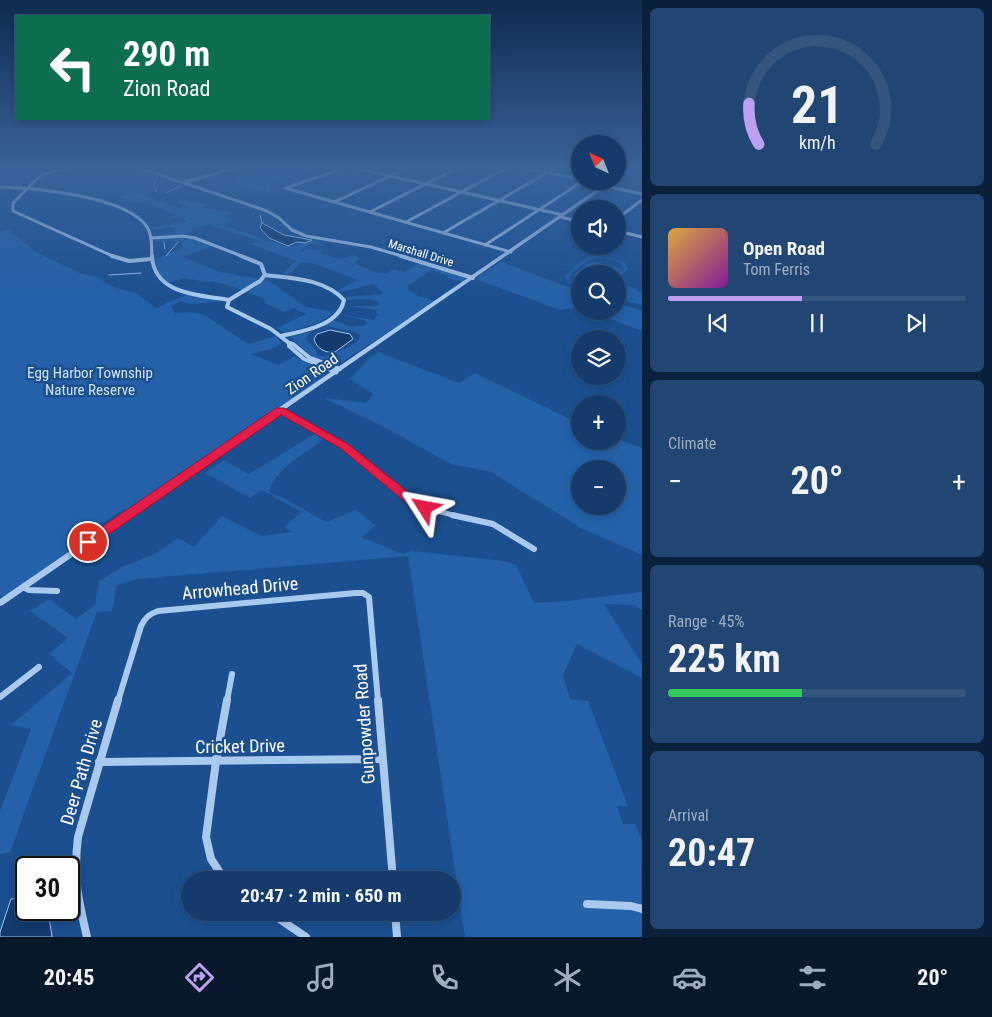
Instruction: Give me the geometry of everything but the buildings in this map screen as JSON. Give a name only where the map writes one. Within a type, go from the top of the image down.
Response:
[{"type":"street","points":[[14,212],[118,259],[129,261],[152,259]]},
{"type":"street","points":[[126,212],[143,222],[149,230],[155,275],[169,286],[189,293],[229,300],[260,281],[264,275],[264,268],[257,262],[195,238],[183,236],[151,238]]},
{"type":"street","name":"Marshall Drive","points":[[268,212],[279,218],[292,230],[306,236],[368,246],[473,278]]},
{"type":"street","points":[[369,212],[511,252]]},
{"type":"street","points":[[406,222],[425,212]]},
{"type":"street","points":[[444,233],[481,212]]},
{"type":"street","points":[[485,245],[536,212]]},
{"type":"street","points":[[546,212],[571,219]]},
{"type":"street","name":"Zion Road","points":[[0,603],[568,212]]},
{"type":"street","points":[[626,233],[642,237]]},
{"type":"street","points":[[264,275],[301,278],[337,293],[344,300],[344,305],[340,311],[329,320],[309,329],[281,336]]},
{"type":"street","points":[[229,300],[227,305],[231,310],[271,328],[310,358],[338,371]]},
{"type":"street","points":[[280,411],[344,446],[421,507],[434,512],[493,524],[534,549]]},
{"type":"street","points":[[23,588],[57,591]]},
{"type":"street","name":"Gunpowder Road","points":[[340,594],[363,593],[369,597],[371,602],[392,871]]},
{"type":"street","name":"Arrowhead Drive","points":[[144,618],[149,614],[166,610],[340,594]]},
{"type":"street","name":"Deer Path Drive","points":[[88,937],[76,892],[75,859],[78,837],[99,762],[144,618]]},
{"type":"street","points":[[0,697],[38,667]]},
{"type":"street","points":[[219,871],[211,859],[206,837],[216,761],[232,674]]},
{"type":"street","name":"Cricket Drive","points":[[99,762],[382,759]]},
{"type":"street","points":[[587,904],[631,906],[642,909]]},
{"type":"street","points":[[282,921],[306,937]]},
{"type":"street","points":[[396,921],[398,937]]},
{"type":"green space","points":[[168,212],[233,213],[225,216],[235,221],[223,225],[287,247],[298,246],[306,239],[323,243],[310,244],[301,252],[307,249],[323,250],[320,253],[341,259],[352,255],[360,258],[354,263],[374,272],[386,274],[394,269],[405,272],[418,264],[465,278],[463,280],[465,280],[463,282],[447,278],[448,276],[431,270],[408,286],[408,289],[416,295],[432,300],[433,303],[336,366],[311,356],[290,337],[312,331],[306,338],[317,352],[317,356],[327,355],[348,347],[358,340],[360,336],[353,331],[324,326],[334,320],[352,327],[366,325],[366,321],[342,315],[374,320],[378,314],[376,313],[377,310],[348,306],[378,306],[379,302],[368,299],[348,300],[346,297],[384,294],[374,284],[341,292],[338,290],[358,280],[312,263],[301,262],[292,272],[285,275],[283,273],[296,261],[251,244],[258,240],[208,225],[195,228],[188,234],[154,234],[175,232],[175,227],[153,230],[152,227],[187,222],[183,217],[168,219],[176,215]]},
{"type":"green space","name":"Egg Harbor Township Nature Reserve","points":[[9,230],[36,252],[80,273],[98,277],[113,287],[136,293],[156,308],[190,293],[226,301],[191,304],[181,301],[171,307],[175,313],[203,314],[248,344],[276,336],[281,343],[272,349],[251,354],[278,365],[294,357],[327,372],[319,380],[128,512],[124,509],[67,546],[72,550],[4,597],[0,596],[0,232]]},
{"type":"green space","points":[[178,237],[197,240],[212,246],[183,257],[220,272],[269,281],[306,307],[335,312],[318,323],[285,333],[277,328],[306,314],[293,308],[285,312],[264,303],[265,299],[212,281],[207,282],[184,278],[169,283],[159,273],[156,259],[181,249],[183,246],[181,242],[186,242],[155,241],[155,239]]},
{"type":"green space","points":[[590,255],[612,258],[624,262],[626,265],[614,260],[600,258],[577,265]]},
{"type":"green space","points":[[591,261],[606,265],[586,265]]},
{"type":"green space","points":[[501,262],[571,288],[571,308],[560,310],[475,279]]},
{"type":"green space","points":[[571,271],[569,276],[571,284],[568,282],[565,276]]},
{"type":"green space","points":[[626,286],[634,288],[642,294],[642,305],[626,301]]},
{"type":"green space","points":[[626,306],[642,311],[642,331],[613,320],[626,320]]},
{"type":"green space","points":[[378,352],[459,383],[475,373],[571,420],[571,450],[626,450],[626,442],[642,448],[642,555],[581,528],[491,472],[451,464],[388,429],[324,398],[366,403],[373,394],[350,379],[368,359]]},
{"type":"green space","points":[[314,434],[323,439],[284,469],[277,476],[269,492],[326,522],[356,510],[376,526],[361,537],[403,554],[412,551],[504,561],[516,565],[534,603],[642,592],[642,610],[634,605],[604,604],[642,664],[642,678],[577,644],[563,675],[570,699],[588,701],[628,806],[617,806],[623,824],[635,824],[641,839],[642,937],[465,937],[461,910],[461,871],[455,871],[408,556],[137,579],[117,585],[112,611],[97,612],[10,852],[0,854],[0,811],[31,729],[11,725],[72,673],[49,654],[68,638],[30,611],[49,599],[76,619],[95,605],[99,581],[122,567],[155,554],[178,538],[194,547],[222,516],[262,536],[292,532],[284,527],[302,512],[262,490],[250,498],[205,473],[224,460],[249,474]]},
{"type":"shaded area","points":[[262,223],[284,235],[312,240],[305,243],[297,242],[288,246],[269,238],[260,228]]},
{"type":"shaded area","points":[[330,330],[350,334],[353,339],[335,352],[325,351],[319,348],[314,339],[317,334]]},
{"type":"shaded area","points":[[11,899],[15,899],[15,921],[50,921],[52,937],[0,937]]},
{"type":"waterway","points":[[260,215],[262,223]]},
{"type":"waterway","points":[[164,242],[165,249]]},
{"type":"waterway","points":[[166,256],[178,242]]},
{"type":"waterway","points":[[109,275],[141,273]]},
{"type":"route","points":[[88,542],[280,411],[344,446],[413,502],[425,508]]}]
